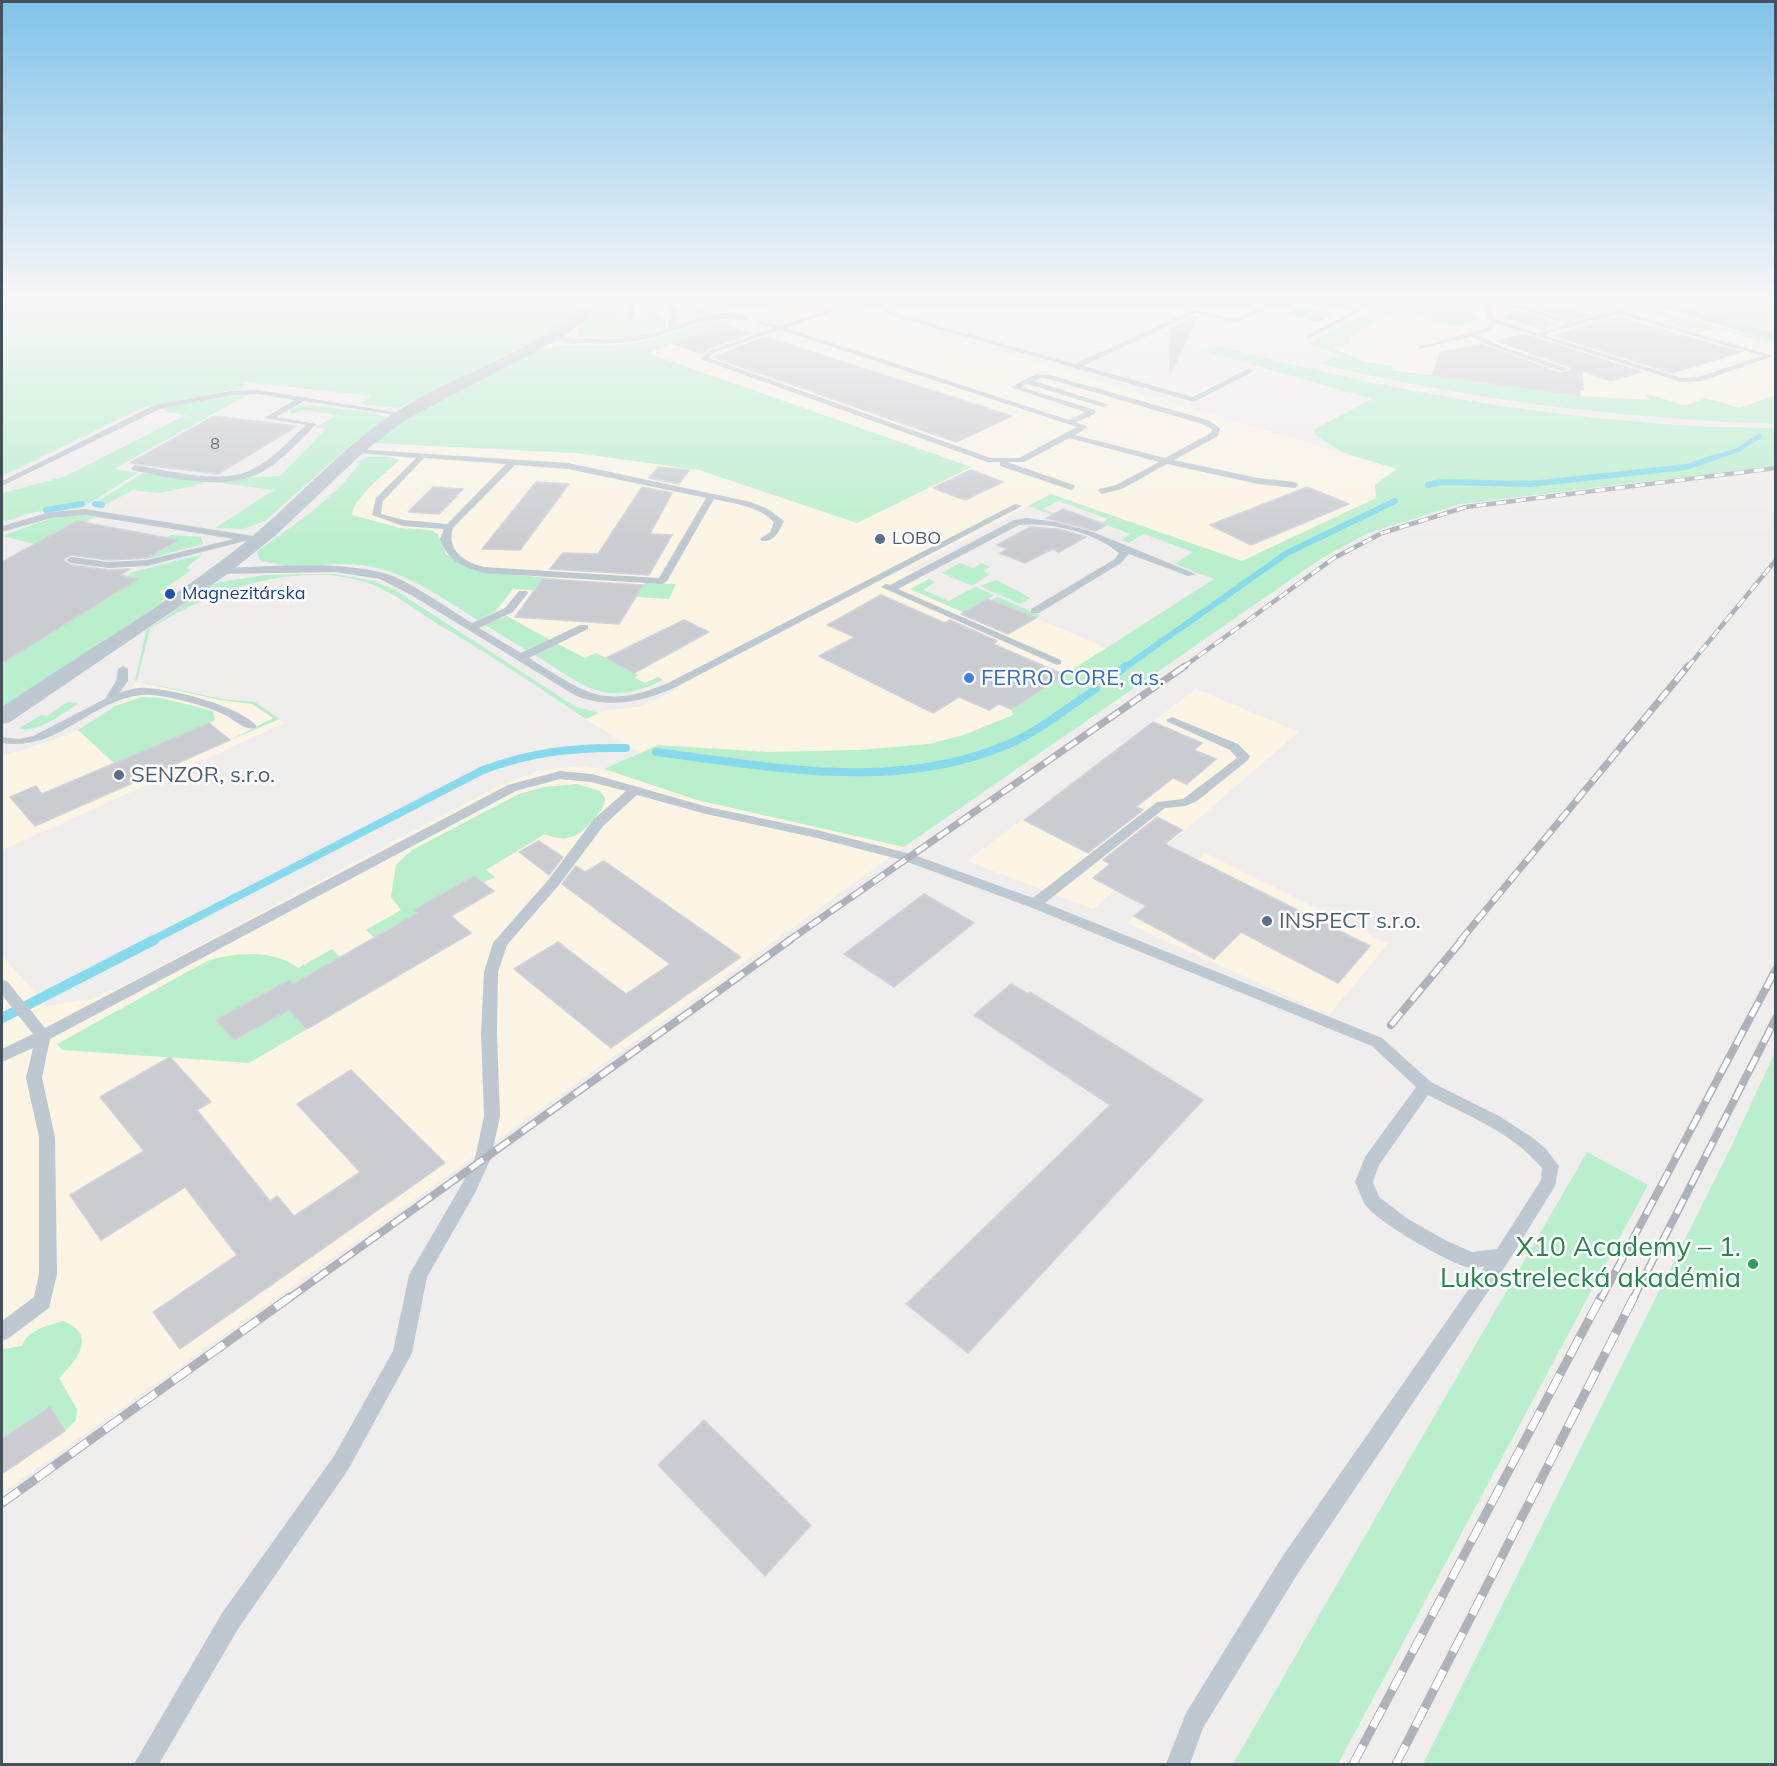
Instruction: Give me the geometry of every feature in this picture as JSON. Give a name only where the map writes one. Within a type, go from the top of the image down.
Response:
[{"type":"street","points":[[2,717],[218,571],[403,414],[463,380]]},
{"type":"lane","points":[[765,380],[1071,487]]},
{"type":"lane","points":[[945,380],[1072,421],[1084,427],[1021,460],[990,460]]},
{"type":"lane","points":[[1059,380],[1205,422],[1216,428],[1215,434],[1119,487],[1102,491]]},
{"type":"lane","points":[[1123,380],[1194,400],[1232,380]]},
{"type":"lane","points":[[1092,412],[1014,387],[1026,381],[1106,405]]},
{"type":"lane","points":[[2,484],[165,405],[242,391],[403,414]]},
{"type":"lane","points":[[1072,421],[1122,398]]},
{"type":"lane","points":[[135,468],[221,477],[237,477],[253,472],[312,424],[268,418],[302,399]]},
{"type":"lane","points":[[1069,436],[1166,461],[1258,481],[1295,485]]},
{"type":"lane","points":[[357,451],[568,466],[711,496],[761,508],[774,515],[779,521],[778,526],[765,539]]},
{"type":"lane","points":[[422,456],[379,500],[376,514],[403,523],[449,527]]},
{"type":"lane","points":[[513,462],[449,527],[445,539],[448,548],[468,566],[484,570],[662,581],[711,496]]},
{"type":"lane","points":[[218,571],[335,568],[383,576],[592,699],[604,702],[632,701],[672,685],[1018,506]]},
{"type":"lane","points":[[2,529],[50,515],[85,512],[254,539]]},
{"type":"lane","points":[[890,589],[1017,522],[1026,520],[1052,522],[1191,574]]},
{"type":"lane","points":[[71,560],[109,565],[147,563],[254,539]]},
{"type":"lane","points":[[1035,611],[1118,561],[1124,556],[1121,548]]},
{"type":"lane","points":[[873,581],[1057,662]]},
{"type":"lane","points":[[472,627],[509,610],[523,593]]},
{"type":"lane","points":[[522,657],[584,627]]},
{"type":"lane","points":[[110,698],[122,681],[123,669]]},
{"type":"lane","points":[[2,740],[19,742],[48,733],[110,698],[146,691],[222,708],[236,714],[251,726]]},
{"type":"lane","points":[[1035,904],[1161,805],[1186,802],[1242,760],[1244,756],[1234,747],[1172,720]]},
{"type":"lane","points":[[2,1056],[512,788],[543,778],[577,775],[706,810],[817,834],[906,857],[1035,904],[1377,1042],[1425,1086],[1525,1141],[1542,1153],[1551,1166],[1549,1181],[1502,1256],[1290,1565],[1194,1721],[1178,1764]]},
{"type":"lane","points":[[146,1764],[230,1621],[341,1462],[402,1353],[418,1275],[470,1188],[483,1158],[492,1116],[491,972],[500,942],[554,882],[599,822],[635,790]]},
{"type":"lane","points":[[2,1332],[42,1302],[48,1274],[47,1137],[34,1078],[43,1036],[6,990]]},
{"type":"lane","points":[[1425,1086],[1371,1162],[1364,1182],[1373,1202],[1402,1224],[1439,1246],[1471,1260],[1502,1256]]},
{"type":"shaded area","points":[[725,380],[1096,380],[1398,469],[1375,485],[1376,498],[1242,561],[1051,494],[908,570],[929,579],[911,590],[1011,633],[1036,618],[1106,648],[1012,709],[1013,715],[963,735],[929,744],[859,750],[767,752],[658,745],[640,753],[586,719],[605,710],[640,707],[679,689],[658,677],[645,683],[634,677],[638,675],[596,653],[585,658],[327,521],[402,445],[576,453],[699,470],[857,523],[971,467]]},
{"type":"shaded area","points":[[1425,380],[1775,380],[1775,395],[1739,408],[1706,398],[1687,405],[1592,401]]},
{"type":"shaded area","points":[[137,681],[223,699],[255,702],[285,723],[2,850],[2,756],[40,745],[78,730],[115,706]]},
{"type":"shaded area","points":[[1196,689],[1299,732],[1093,909],[967,861]]},
{"type":"shaded area","points":[[584,766],[629,775],[697,800],[904,847],[2,1493],[2,956],[47,1006],[91,999],[132,981],[496,787],[538,771]]},
{"type":"shaded area","points":[[1205,853],[1388,944],[1329,1015],[1127,923]]},
{"type":"green space","points":[[2,380],[455,380],[399,408],[359,404],[372,396],[245,382],[242,388],[142,408],[2,476]]},
{"type":"green space","points":[[476,380],[726,380],[971,467],[857,523],[699,470],[576,453],[374,443],[410,414]]},
{"type":"green space","points":[[1307,380],[1362,380],[1494,405],[1634,422],[1775,428],[1775,466],[1460,504],[1368,533],[1322,558],[904,847],[697,800],[604,769],[658,745],[767,752],[859,750],[929,744],[964,735],[1013,715],[1011,709],[1214,579],[1175,564],[1193,552],[1144,534],[1129,543],[1121,540],[1130,534],[1101,523],[1108,519],[1058,501],[1043,509],[1056,514],[1054,516],[1028,506],[1051,494],[1242,561],[1376,498],[1375,485],[1397,469],[1344,453],[1315,435],[1315,429],[1372,399]]},
{"type":"green space","points":[[1396,380],[1467,380],[1580,396],[1650,400],[1645,395],[1649,394],[1687,405],[1706,398],[1739,408],[1775,395],[1775,424],[1601,412]]},
{"type":"green space","points":[[249,394],[114,469],[138,473],[83,507],[35,512],[2,522],[2,493],[64,477],[186,415],[166,412],[163,408],[224,395]]},
{"type":"green space","points":[[313,405],[375,413],[387,418],[353,443],[265,521],[243,529],[215,528],[274,490],[206,481],[194,486],[159,493],[133,490],[107,504],[95,503],[143,473],[201,480],[280,476],[326,429],[316,427],[337,415],[305,410],[290,414],[290,410],[298,406]]},
{"type":"green space","points":[[369,457],[390,457],[399,460],[358,501],[352,515],[400,528],[431,530],[438,534],[446,554],[474,571],[571,580],[566,589],[638,593],[645,583],[676,584],[669,599],[513,589],[496,611],[478,620],[422,586],[377,568],[348,564],[284,565],[260,560],[257,552],[337,489],[360,463],[355,462]]},
{"type":"green space","points":[[82,515],[95,517],[43,546],[2,536],[52,518]]},
{"type":"green space","points":[[171,535],[201,537],[203,544],[151,558],[130,559],[138,552],[154,555],[178,541],[165,538]]},
{"type":"green space","points":[[203,554],[186,568],[192,570],[159,592],[165,596],[161,603],[2,708],[2,663],[137,580],[126,577],[133,572]]},
{"type":"green space","points":[[960,563],[973,568],[981,563],[990,567],[983,571],[990,574],[972,586],[942,573]]},
{"type":"green space","points":[[334,574],[374,581],[395,590],[576,707],[599,713],[586,719],[393,595],[362,581],[335,576],[308,575],[280,578],[224,592],[173,615],[150,629],[137,681],[223,699],[255,702],[280,719],[230,740],[273,718],[252,704],[220,700],[135,681],[146,631],[211,585],[266,575]]},
{"type":"green space","points":[[929,579],[935,582],[923,590],[949,601],[975,587],[994,595],[979,605],[999,604],[992,600],[998,597],[1040,615],[1036,618],[1020,612],[1001,629],[910,589]]},
{"type":"green space","points":[[996,580],[1030,598],[1020,604],[980,586]]},
{"type":"green space","points":[[507,616],[550,640],[526,650],[485,625]]},
{"type":"green space","points":[[558,644],[585,658],[596,653],[638,675],[635,678],[645,683],[658,677],[663,680],[643,689],[625,693],[596,690],[535,655]]},
{"type":"green space","points":[[142,697],[162,698],[213,711],[215,720],[114,763],[78,730],[115,706]]},
{"type":"green space","points":[[67,702],[79,703],[42,726],[19,728],[41,715],[47,716]]},
{"type":"green space","points":[[577,784],[600,791],[605,798],[600,812],[578,834],[560,838],[545,834],[486,870],[495,877],[483,883],[474,876],[415,909],[418,913],[375,938],[366,930],[401,910],[391,897],[396,865],[412,850],[519,794],[544,787]]},
{"type":"green space","points":[[332,949],[340,957],[293,984],[288,980],[217,1020],[235,1040],[289,1010],[307,1029],[249,1063],[63,1050],[57,1044],[207,961],[241,954],[254,954],[278,958],[298,968]]},
{"type":"green space","points":[[1775,1052],[1775,1764],[1423,1764],[1732,1145]]},
{"type":"green space","points":[[1587,1152],[1648,1185],[1338,1764],[1233,1764]]},
{"type":"green space","points":[[63,1321],[80,1333],[82,1341],[77,1356],[59,1378],[77,1409],[76,1420],[65,1431],[49,1407],[2,1439],[2,1349],[22,1346],[33,1332]]},
{"type":"building","points":[[780,380],[901,380],[1012,416],[956,442]]},
{"type":"building","points":[[1470,380],[1582,380],[1583,390],[1580,389],[1580,396]]},
{"type":"building","points":[[214,416],[297,426],[218,474],[130,463]]},
{"type":"building","points":[[658,467],[689,470],[679,484],[649,478]]},
{"type":"building","points":[[971,470],[1003,482],[965,500],[933,488]]},
{"type":"building","points":[[536,482],[569,484],[520,550],[482,549]]},
{"type":"building","points":[[433,487],[463,489],[439,514],[408,512]]},
{"type":"building","points":[[642,487],[672,493],[650,534],[672,535],[649,575],[550,569],[563,553],[598,554]]},
{"type":"building","points":[[1307,487],[1349,504],[1251,545],[1210,525]]},
{"type":"building","points":[[1063,509],[1106,525],[1096,531],[1046,518]]},
{"type":"building","points":[[77,521],[178,540],[147,558],[109,560],[71,555],[65,558],[64,561],[71,565],[109,570],[130,569],[120,575],[138,579],[2,663],[2,562]]},
{"type":"building","points":[[1030,527],[1058,529],[1086,537],[1059,552],[1052,549],[1025,563],[1000,553],[1008,549],[997,545]]},
{"type":"building","points":[[543,579],[643,585],[619,624],[515,617]]},
{"type":"building","points":[[881,595],[945,623],[950,620],[997,641],[993,644],[1065,675],[1011,709],[999,704],[989,710],[959,697],[933,713],[819,656],[855,637],[827,625]]},
{"type":"building","points":[[988,599],[1036,618],[1008,634],[961,614]]},
{"type":"building","points":[[684,620],[709,632],[634,673],[606,658]]},
{"type":"building","points":[[1153,722],[1202,743],[1194,750],[1216,759],[1187,784],[1173,778],[1136,807],[1143,810],[1088,853],[1024,820]]},
{"type":"building","name":"SENZOR, s.r.o.","points":[[209,723],[230,740],[35,826],[10,797],[36,786],[42,794]]},
{"type":"building","points":[[1157,817],[1182,830],[1165,844],[1370,946],[1338,983],[1241,932],[1214,959],[1134,916],[1146,906],[1093,878],[1110,864],[1103,860]]},
{"type":"building","points":[[539,841],[563,857],[549,875],[519,852]]},
{"type":"building","points":[[604,861],[741,957],[611,1048],[514,969],[558,942],[626,994],[670,964],[562,884],[576,866],[585,872]]},
{"type":"building","points":[[474,876],[494,891],[451,916],[471,933],[307,1029],[289,1010],[234,1040],[216,1020],[289,980],[293,984],[418,913],[414,910]]},
{"type":"building","points":[[924,894],[974,923],[894,987],[844,954]]},
{"type":"building","points":[[1011,984],[1028,994],[1030,992],[1203,1100],[968,1353],[906,1304],[1110,1105],[974,1015]]},
{"type":"building","points":[[170,1057],[211,1102],[197,1110],[270,1201],[277,1196],[294,1216],[360,1172],[297,1104],[351,1070],[445,1163],[180,1349],[153,1312],[237,1255],[185,1187],[101,1240],[70,1195],[144,1151],[100,1097]]},
{"type":"building","points":[[50,1407],[65,1431],[2,1474],[2,1439]]},
{"type":"building","points":[[704,1420],[811,1525],[765,1576],[658,1465]]},
{"type":"waterway","points":[[1711,459],[1738,450],[1760,436]]},
{"type":"waterway","points":[[1428,485],[1442,482],[1531,484],[1686,467],[1716,457]]},
{"type":"waterway","points":[[1124,668],[1287,553],[1395,501]]},
{"type":"waterway","points":[[46,510],[82,504]]},
{"type":"waterway","points":[[95,504],[102,505]]},
{"type":"waterway","points":[[1118,672],[1126,666]]},
{"type":"waterway","points":[[656,752],[745,764],[835,772],[880,772],[924,768],[968,758],[1011,743],[1044,725],[1096,689]]},
{"type":"waterway","points":[[151,941],[483,770],[518,759],[553,752],[589,748],[626,748]]},
{"type":"waterway","points":[[2,1018],[154,940]]},
{"type":"railway","points":[[1182,668],[1334,558],[1382,533],[1466,507],[1776,468]]},
{"type":"railway","points":[[1687,668],[1776,560]]},
{"type":"railway","points":[[788,941],[1185,666]]},
{"type":"railway","points":[[1460,941],[1688,666]]},
{"type":"railway","points":[[288,1299],[790,940]]},
{"type":"railway","points":[[1391,1025],[1462,940]]},
{"type":"railway","points":[[1601,1299],[1776,969]]},
{"type":"railway","points":[[1633,1299],[1776,1018]]},
{"type":"railway","points":[[2,1503],[290,1297]]},
{"type":"railway","points":[[1353,1764],[1601,1297]]},
{"type":"railway","points":[[1396,1764],[1634,1297]]},
{"type":"place","name":"LOBO","points":[[880,539]]},
{"type":"place","name":"Magnezitárska","points":[[170,594]]},
{"type":"place","name":"FERRO CORE, a.s.","points":[[969,678]]},
{"type":"place","name":"SENZOR, s.r.o.","points":[[119,775]]},
{"type":"place","name":"INSPECT s.r.o.","points":[[1267,921]]},
{"type":"place","name":"X10 Academy – 1. Lukostrelecká akadémia","points":[[1753,1264]]}]
